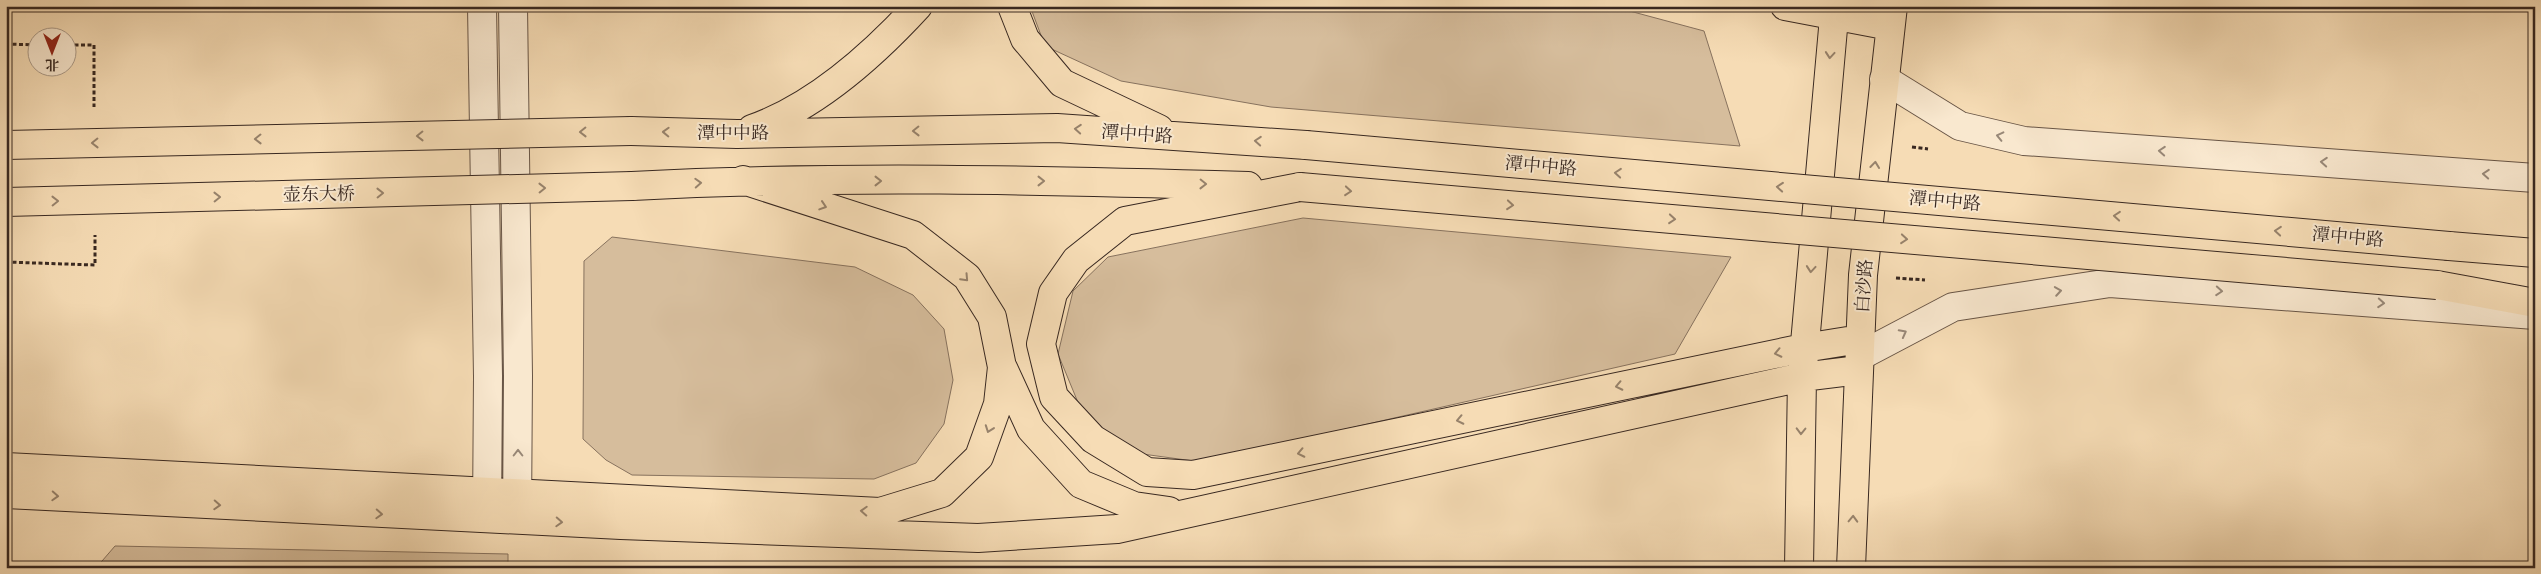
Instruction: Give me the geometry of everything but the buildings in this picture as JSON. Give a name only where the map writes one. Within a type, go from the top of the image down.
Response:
[{"type":"main road","points":[[737,134],[780,119],[854,69],[893,34],[918,6]]},
{"type":"main road","points":[[1012,6],[1025,40],[1062,83],[1174,136]]},
{"type":"main road","points":[[1785,6],[1891,16]]},
{"type":"main road","points":[[1799,568],[1802,377],[1834,12]]},
{"type":"main road","name":"白沙路","points":[[1851,568],[1863,275],[1891,16]]},
{"type":"main road","name":"潭中中路","points":[[94,143],[631,131],[737,134],[1057,128],[1306,145],[2449,246]]},
{"type":"main road","points":[[6,145],[94,143]]},
{"type":"main road","points":[[743,180],[913,235],[967,277],[992,317],[1002,367],[1031,429],[1081,484],[1134,506],[1188,513]]},
{"type":"main road","points":[[743,180],[1097,181],[1300,187],[2437,285],[2535,290]]},
{"type":"main road","name":"壶东大桥","points":[[6,202],[632,186],[743,180]]},
{"type":"main road","points":[[1300,187],[1125,221],[1076,260],[1053,293],[1041,344],[1054,397],[1093,439],[1147,472],[1193,475],[1804,348],[1860,355]]},
{"type":"main road","points":[[2449,246],[2535,242]]},
{"type":"main road","points":[[2449,246],[2535,253]]},
{"type":"main road","points":[[2437,285],[2535,303]]},
{"type":"main road","points":[[6,468],[488,492],[517,506],[978,538],[1117,529],[1802,377],[1860,355]]},
{"type":"main road","points":[[6,494],[487,518],[517,506],[880,512],[942,492],[979,457],[998,404],[1002,367]]},
{"type":"street","points":[[482,6],[487,518]]},
{"type":"street","points":[[513,6],[517,506]]},
{"type":"street","points":[[1884,79],[1960,126],[2024,141],[2535,178]]},
{"type":"street","points":[[1860,355],[1953,307],[2110,283],[2535,315]]},
{"type":"path","points":[[6,44],[28,45]]},
{"type":"path","points":[[78,45],[94,46],[94,143]]},
{"type":"path","points":[[6,262],[95,265],[94,200]]},
{"type":"shaded area","points":[[1030,6],[1611,6],[1704,31],[1740,146],[1271,107],[1121,81],[1045,46]]},
{"type":"shaded area","points":[[1303,218],[1731,257],[1675,354],[1201,462],[1135,453],[1084,417],[1058,354],[1073,291],[1108,257]]},
{"type":"shaded area","points":[[612,237],[855,267],[913,295],[944,329],[953,380],[944,424],[916,463],[874,479],[632,475],[606,460],[583,439],[584,261]]},
{"type":"shaded area","points":[[115,546],[508,554],[508,568],[96,568]]}]
